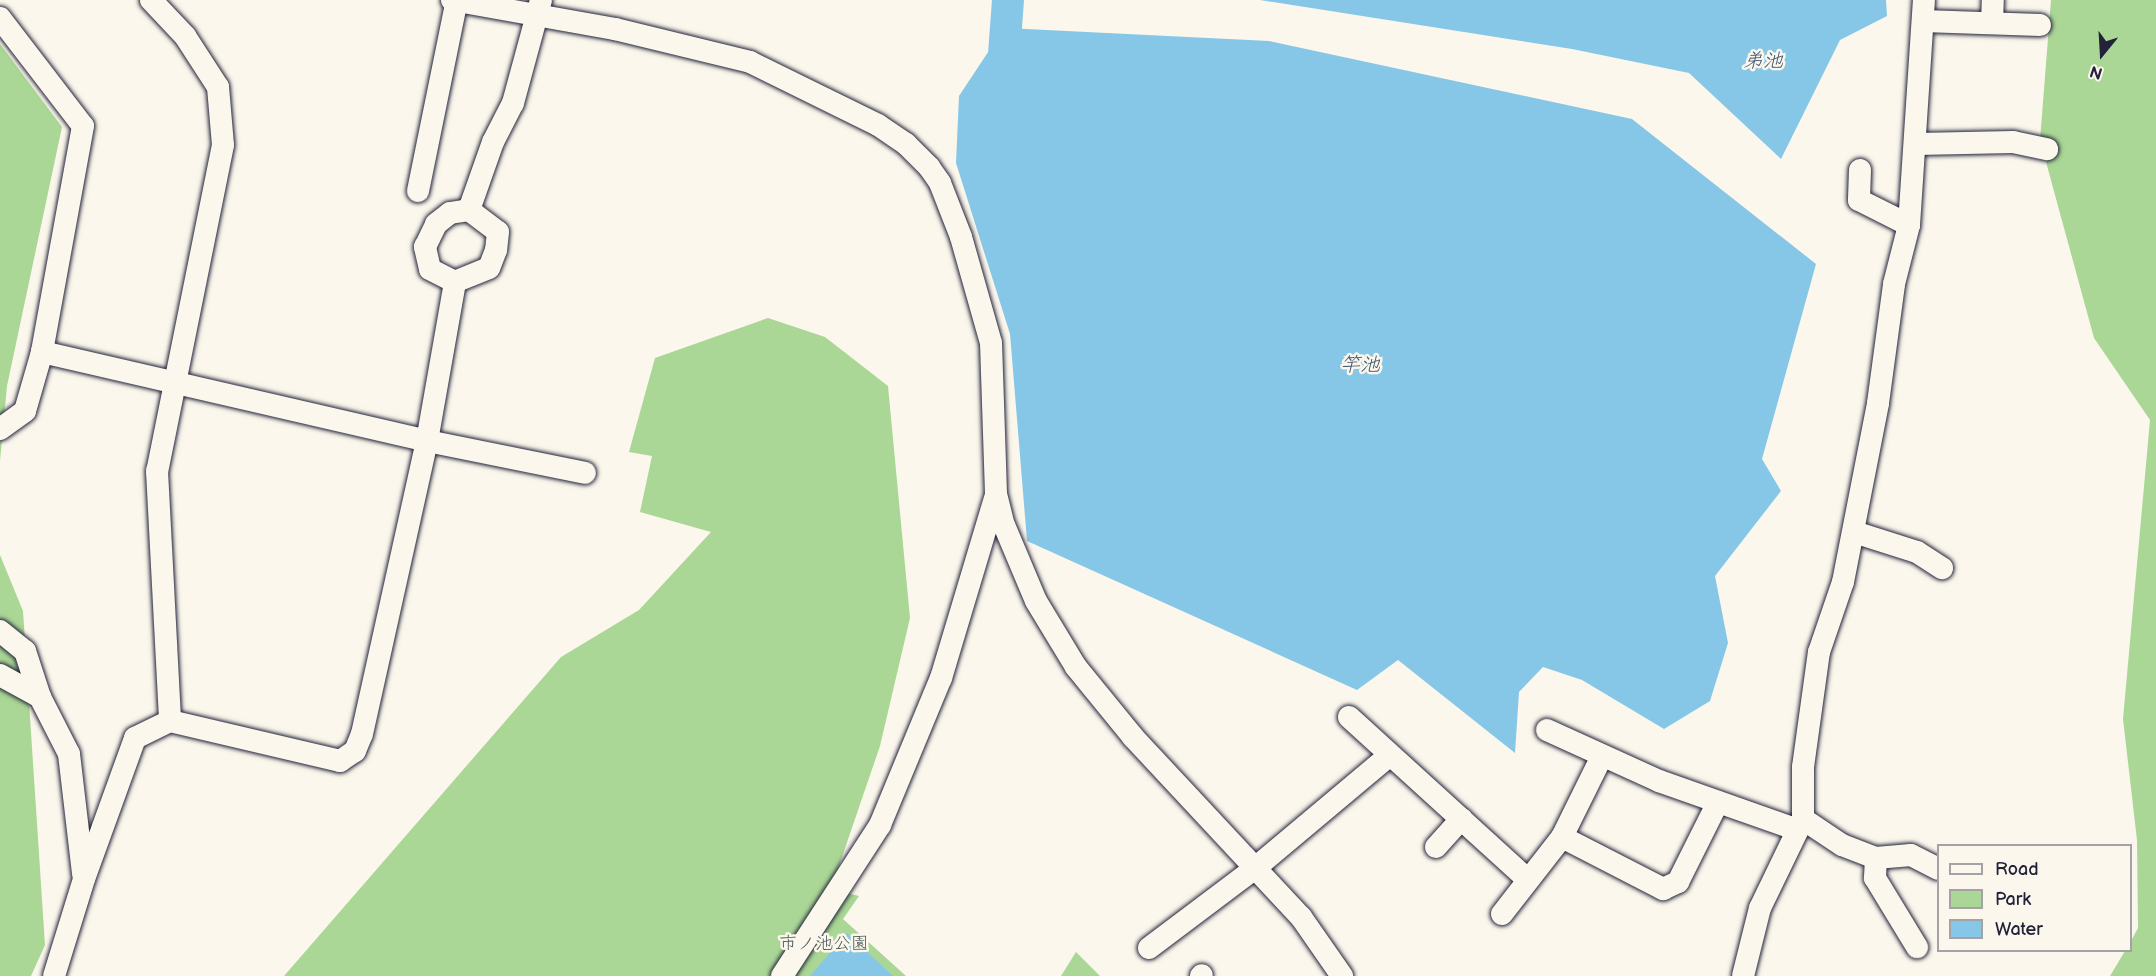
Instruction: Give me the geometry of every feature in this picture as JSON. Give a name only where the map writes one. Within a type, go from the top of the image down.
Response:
[{"type":"street","points":[[151,0],[185,36],[218,87],[223,145],[157,471],[156,492],[170,722]]},
{"type":"street","points":[[418,191],[455,0],[539,9],[750,62],[878,125],[906,144],[929,167],[961,237],[992,344],[996,494],[1004,525],[1036,601],[1076,667],[1133,737],[1254,869],[1301,916],[1342,976]]},
{"type":"street","points":[[1992,24],[1993,0]]},
{"type":"street","points":[[469,210],[489,151],[513,103],[539,9]]},
{"type":"street","points":[[1746,975],[1760,908],[1800,825],[1803,767],[1819,652],[1843,582],[1878,403],[1894,284],[1909,225],[1917,144],[1924,11],[1992,24],[2040,25]]},
{"type":"street","points":[[0,18],[83,126],[42,352],[25,411],[0,429]]},
{"type":"street","points":[[1917,144],[2013,142],[2047,149]]},
{"type":"street","points":[[1860,170],[1859,200],[1909,225]]},
{"type":"street","points":[[469,210],[498,232],[496,250],[489,268],[455,282],[430,269],[425,247],[436,224],[450,213],[469,210]]},
{"type":"street","points":[[54,976],[84,879],[135,738],[170,722],[340,761],[355,751],[427,441],[455,282]]},
{"type":"street","points":[[42,352],[427,441],[585,473]]},
{"type":"street","points":[[782,976],[880,825],[941,678],[996,494]]},
{"type":"street","points":[[1854,532],[1917,552],[1942,568]]},
{"type":"street","points":[[0,631],[25,651],[40,697],[69,754],[84,879]]},
{"type":"street","points":[[0,675],[40,697]]},
{"type":"street","points":[[1349,717],[1528,880]]},
{"type":"street","points":[[1547,730],[1602,756],[1718,802],[1800,825],[1876,858],[1911,855],[1937,868]]},
{"type":"street","points":[[1149,948],[1254,869],[1390,755]]},
{"type":"street","points":[[1502,914],[1562,837],[1602,756]]},
{"type":"street","points":[[1562,837],[1663,889],[1678,882],[1718,802]]},
{"type":"street","points":[[1436,847],[1461,819]]},
{"type":"street","points":[[1876,858],[1875,878],[1917,947]]},
{"type":"green space","points":[[2051,0],[2156,0],[2156,976],[2110,976],[2124,952],[2132,952],[2132,939],[2138,928],[2137,840],[2123,719],[2150,420],[2094,338],[2040,140]]},
{"type":"green space","points":[[0,44],[62,127],[7,386],[0,461]]},
{"type":"green space","name":"市ノ池公園","points":[[768,318],[825,337],[888,386],[910,618],[880,746],[831,889],[859,896],[843,919],[906,976],[284,976],[561,657],[639,610],[711,532],[640,512],[652,456],[629,452],[655,358]]},
{"type":"green space","points":[[0,555],[23,611],[45,945],[31,976],[0,976]]},
{"type":"green space","points":[[1076,952],[1100,976],[1061,976]]},
{"type":"water","name":"弟池","points":[[1260,0],[1886,0],[1887,16],[1840,40],[1781,159],[1689,73],[1572,49]]},
{"type":"water","name":"竿池","points":[[1004,28],[1269,41],[1632,119],[1816,264],[1762,459],[1781,491],[1715,576],[1728,643],[1710,701],[1664,729],[1582,680],[1543,667],[1519,692],[1515,753],[1398,660],[1357,690],[1027,541],[1010,334],[956,163],[959,96]]},
{"type":"water","points":[[847,933],[893,976],[810,976]]},
{"type":"waterway","points":[[1003,68],[1008,0]]}]
